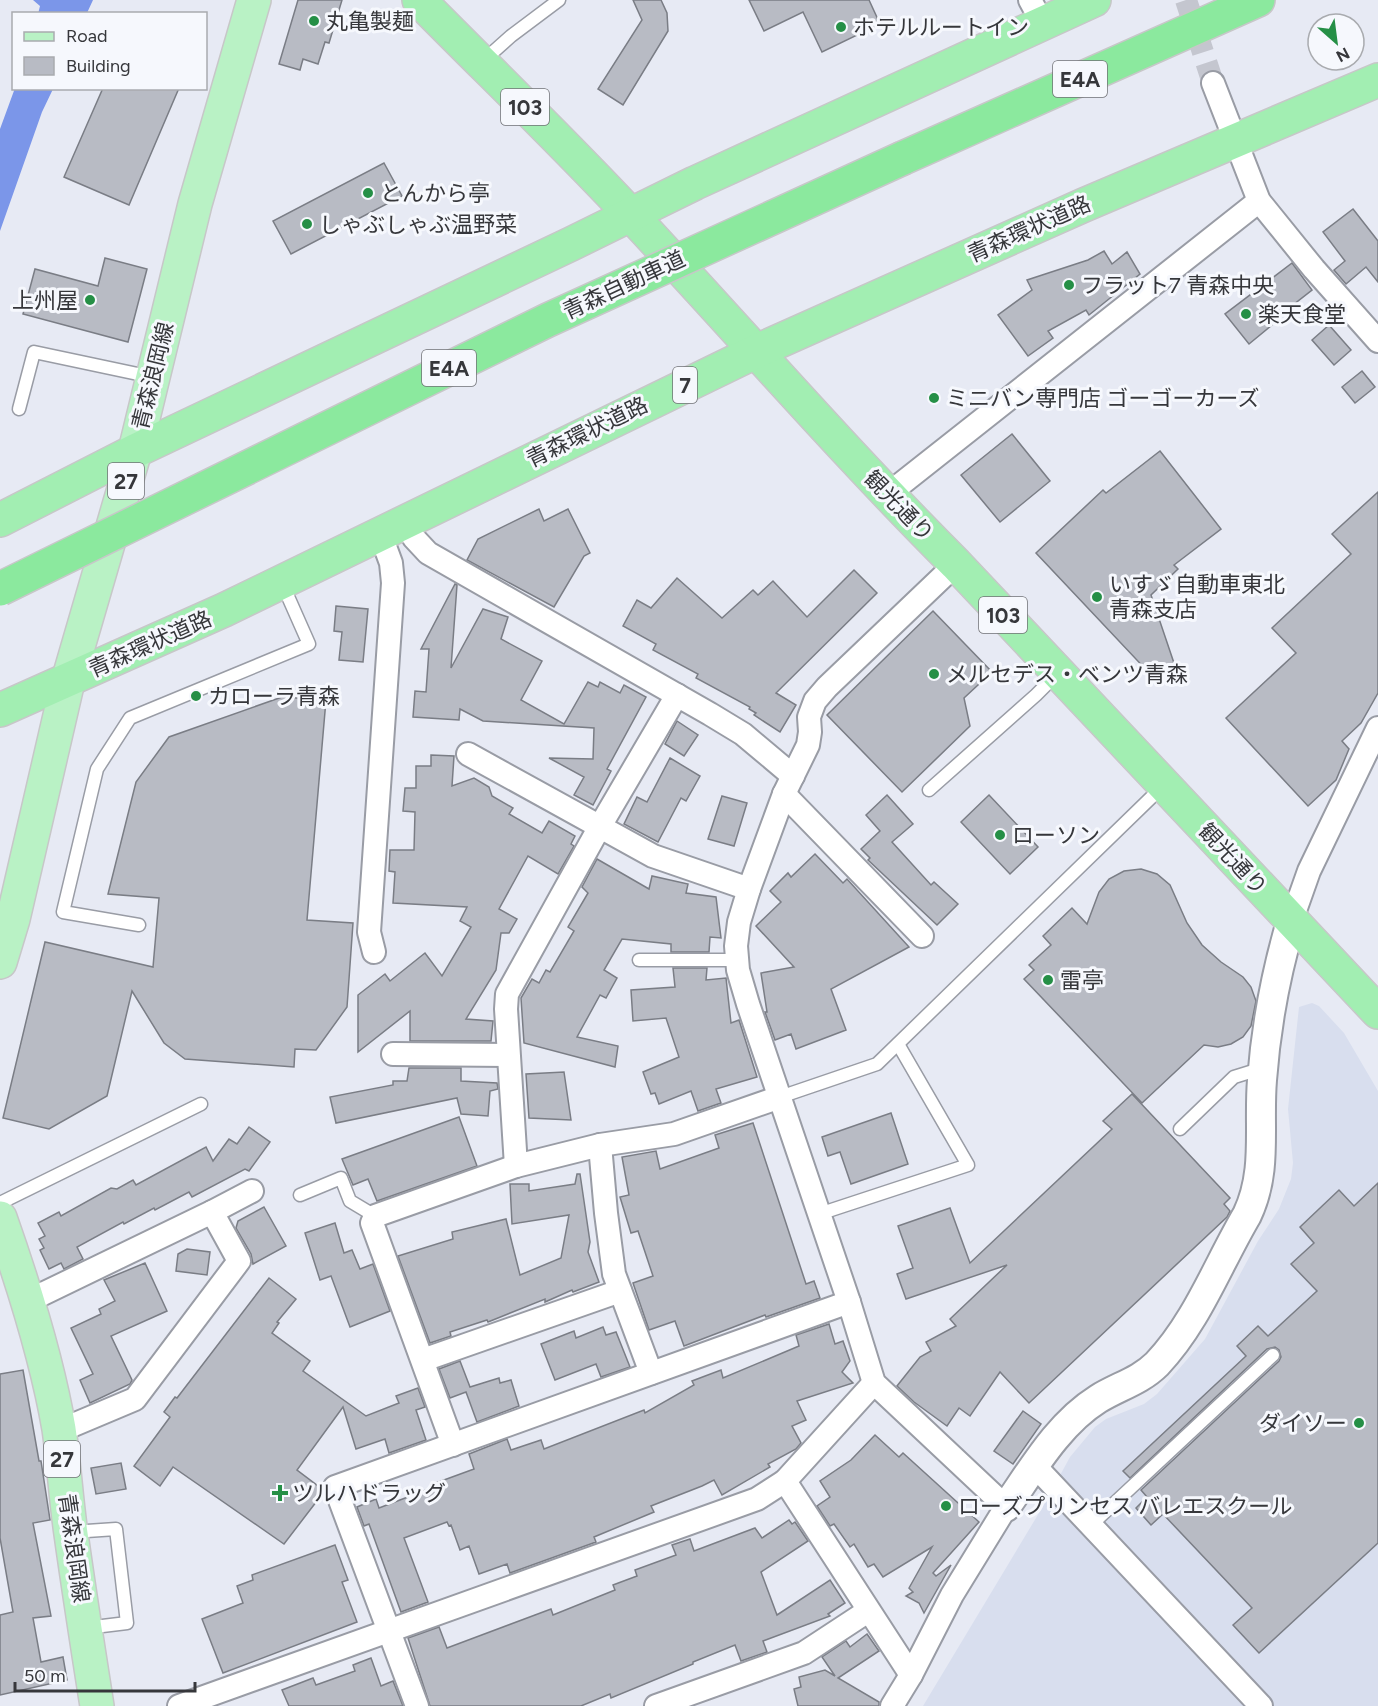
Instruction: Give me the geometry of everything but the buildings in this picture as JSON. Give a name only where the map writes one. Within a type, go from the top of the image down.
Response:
[{"type":"highway","name":"観光通り","points":[[419,0],[631,216],[887,495],[956,564],[1378,1012]]},
{"type":"highway","points":[[0,520],[135,451],[631,216],[1037,12],[1094,0]]},
{"type":"highway","name":"青森自動車道","points":[[0,589],[548,320],[903,158],[1258,0]]},
{"type":"highway","name":"青森環状道路","points":[[0,710],[224,610],[757,351],[1084,205],[1378,80]]},
{"type":"main road","name":"青森浪岡線","points":[[0,962],[13,919],[68,681],[135,451],[195,204],[254,0]]},
{"type":"main road","name":"青森浪岡線","points":[[0,1218],[38,1340],[59,1431],[70,1532],[97,1706]]},
{"type":"street","points":[[1213,83],[1259,201],[1314,269],[1378,342]]},
{"type":"street","points":[[887,495],[1259,201]]},
{"type":"street","points":[[374,952],[369,932],[393,583],[392,527],[414,538],[428,553],[743,734],[922,936]]},
{"type":"street","points":[[956,564],[815,701],[809,717],[808,745],[788,785],[749,889],[739,922],[736,946],[738,970],[748,1004],[849,1302],[874,1383],[1006,1507]]},
{"type":"street","points":[[516,1166],[508,1055],[507,994],[599,828],[677,695]]},
{"type":"street","points":[[892,1706],[911,1675],[952,1595],[1006,1507],[1035,1466],[1062,1431],[1080,1413],[1098,1399],[1138,1378],[1156,1365],[1194,1313],[1247,1215],[1257,1191],[1261,1165],[1264,1067],[1274,988],[1291,922],[1309,871],[1378,728]]},
{"type":"street","points":[[468,754],[653,856],[749,889]]},
{"type":"street","points":[[393,1054],[508,1055]]},
{"type":"street","points":[[453,1444],[372,1223],[375,1216],[516,1166],[600,1144],[674,1134],[780,1097]]},
{"type":"street","points":[[600,1144],[614,1274],[651,1373]]},
{"type":"street","points":[[26,1302],[252,1191]]},
{"type":"street","points":[[59,1431],[135,1399],[239,1261],[212,1212]]},
{"type":"street","points":[[423,1360],[620,1291]]},
{"type":"street","points":[[417,1706],[335,1487],[849,1302]]},
{"type":"street","points":[[179,1706],[757,1499],[785,1481],[874,1383]]},
{"type":"street","points":[[1035,1466],[1261,1706]]},
{"type":"street","points":[[785,1481],[911,1675]]},
{"type":"street","points":[[656,1706],[804,1653],[868,1611]]},
{"type":"lane","points":[[481,63],[511,36],[559,0]]},
{"type":"lane","points":[[19,409],[34,352],[153,377]]},
{"type":"lane","points":[[139,925],[63,912],[97,769],[130,718],[309,645],[282,582]]},
{"type":"lane","points":[[929,790],[1058,673]]},
{"type":"lane","points":[[780,1097],[877,1064],[1164,786]]},
{"type":"lane","points":[[639,960],[737,960]]},
{"type":"lane","points":[[819,1215],[968,1165],[898,1044]]},
{"type":"lane","points":[[1180,1129],[1234,1077],[1264,1067]]},
{"type":"lane","points":[[0,1203],[201,1104]]},
{"type":"lane","points":[[300,1195],[341,1178],[350,1201],[375,1216]]},
{"type":"lane","points":[[1091,1525],[1273,1355]]},
{"type":"lane","points":[[70,1532],[116,1529],[127,1623],[85,1628]]},
{"type":"shaded area","points":[[1312,1003],[1319,1006],[1344,1033],[1378,1091],[1378,1706],[923,1706],[1045,1503],[1070,1457],[1095,1427],[1106,1419],[1144,1404],[1157,1394],[1205,1339],[1258,1241],[1279,1209],[1291,1179],[1293,1163],[1288,1109],[1299,1007]]},
{"type":"water","points":[[33,0],[93,0],[87,12],[38,12],[40,6]]},
{"type":"water","points":[[14,90],[53,90],[42,112],[0,231],[0,129]]},
{"type":"tunnel","points":[[1186,0],[1213,83]]},
{"type":"place","name":"丸亀製麺","points":[[314,21]]},
{"type":"place","name":"ホテルルートイン","points":[[841,27]]},
{"type":"place","name":"とんから亭","points":[[368,193]]},
{"type":"place","name":"しゃぶしゃぶ温野菜","points":[[307,224]]},
{"type":"place","name":"フラット7 青森中央","points":[[1069,285]]},
{"type":"place","name":"上州屋","points":[[90,300]]},
{"type":"place","name":"楽天食堂","points":[[1246,314]]},
{"type":"place","name":"ミニバン専門店 ゴーゴーカーズ","points":[[934,398]]},
{"type":"place","name":"いすゞ自動車東北 青森支店","points":[[1097,597]]},
{"type":"place","name":"メルセデス・ベンツ青森","points":[[934,674]]},
{"type":"place","name":"カローラ青森","points":[[196,696]]},
{"type":"place","name":"ローソン","points":[[1000,835]]},
{"type":"place","name":"雷亭","points":[[1048,980]]},
{"type":"place","name":"ダイソー","points":[[1359,1423]]},
{"type":"place","name":"ツルハドラッグ","points":[[280,1493]]},
{"type":"place","name":"ローズプリンセス バレエスクール","points":[[946,1506]]}]
